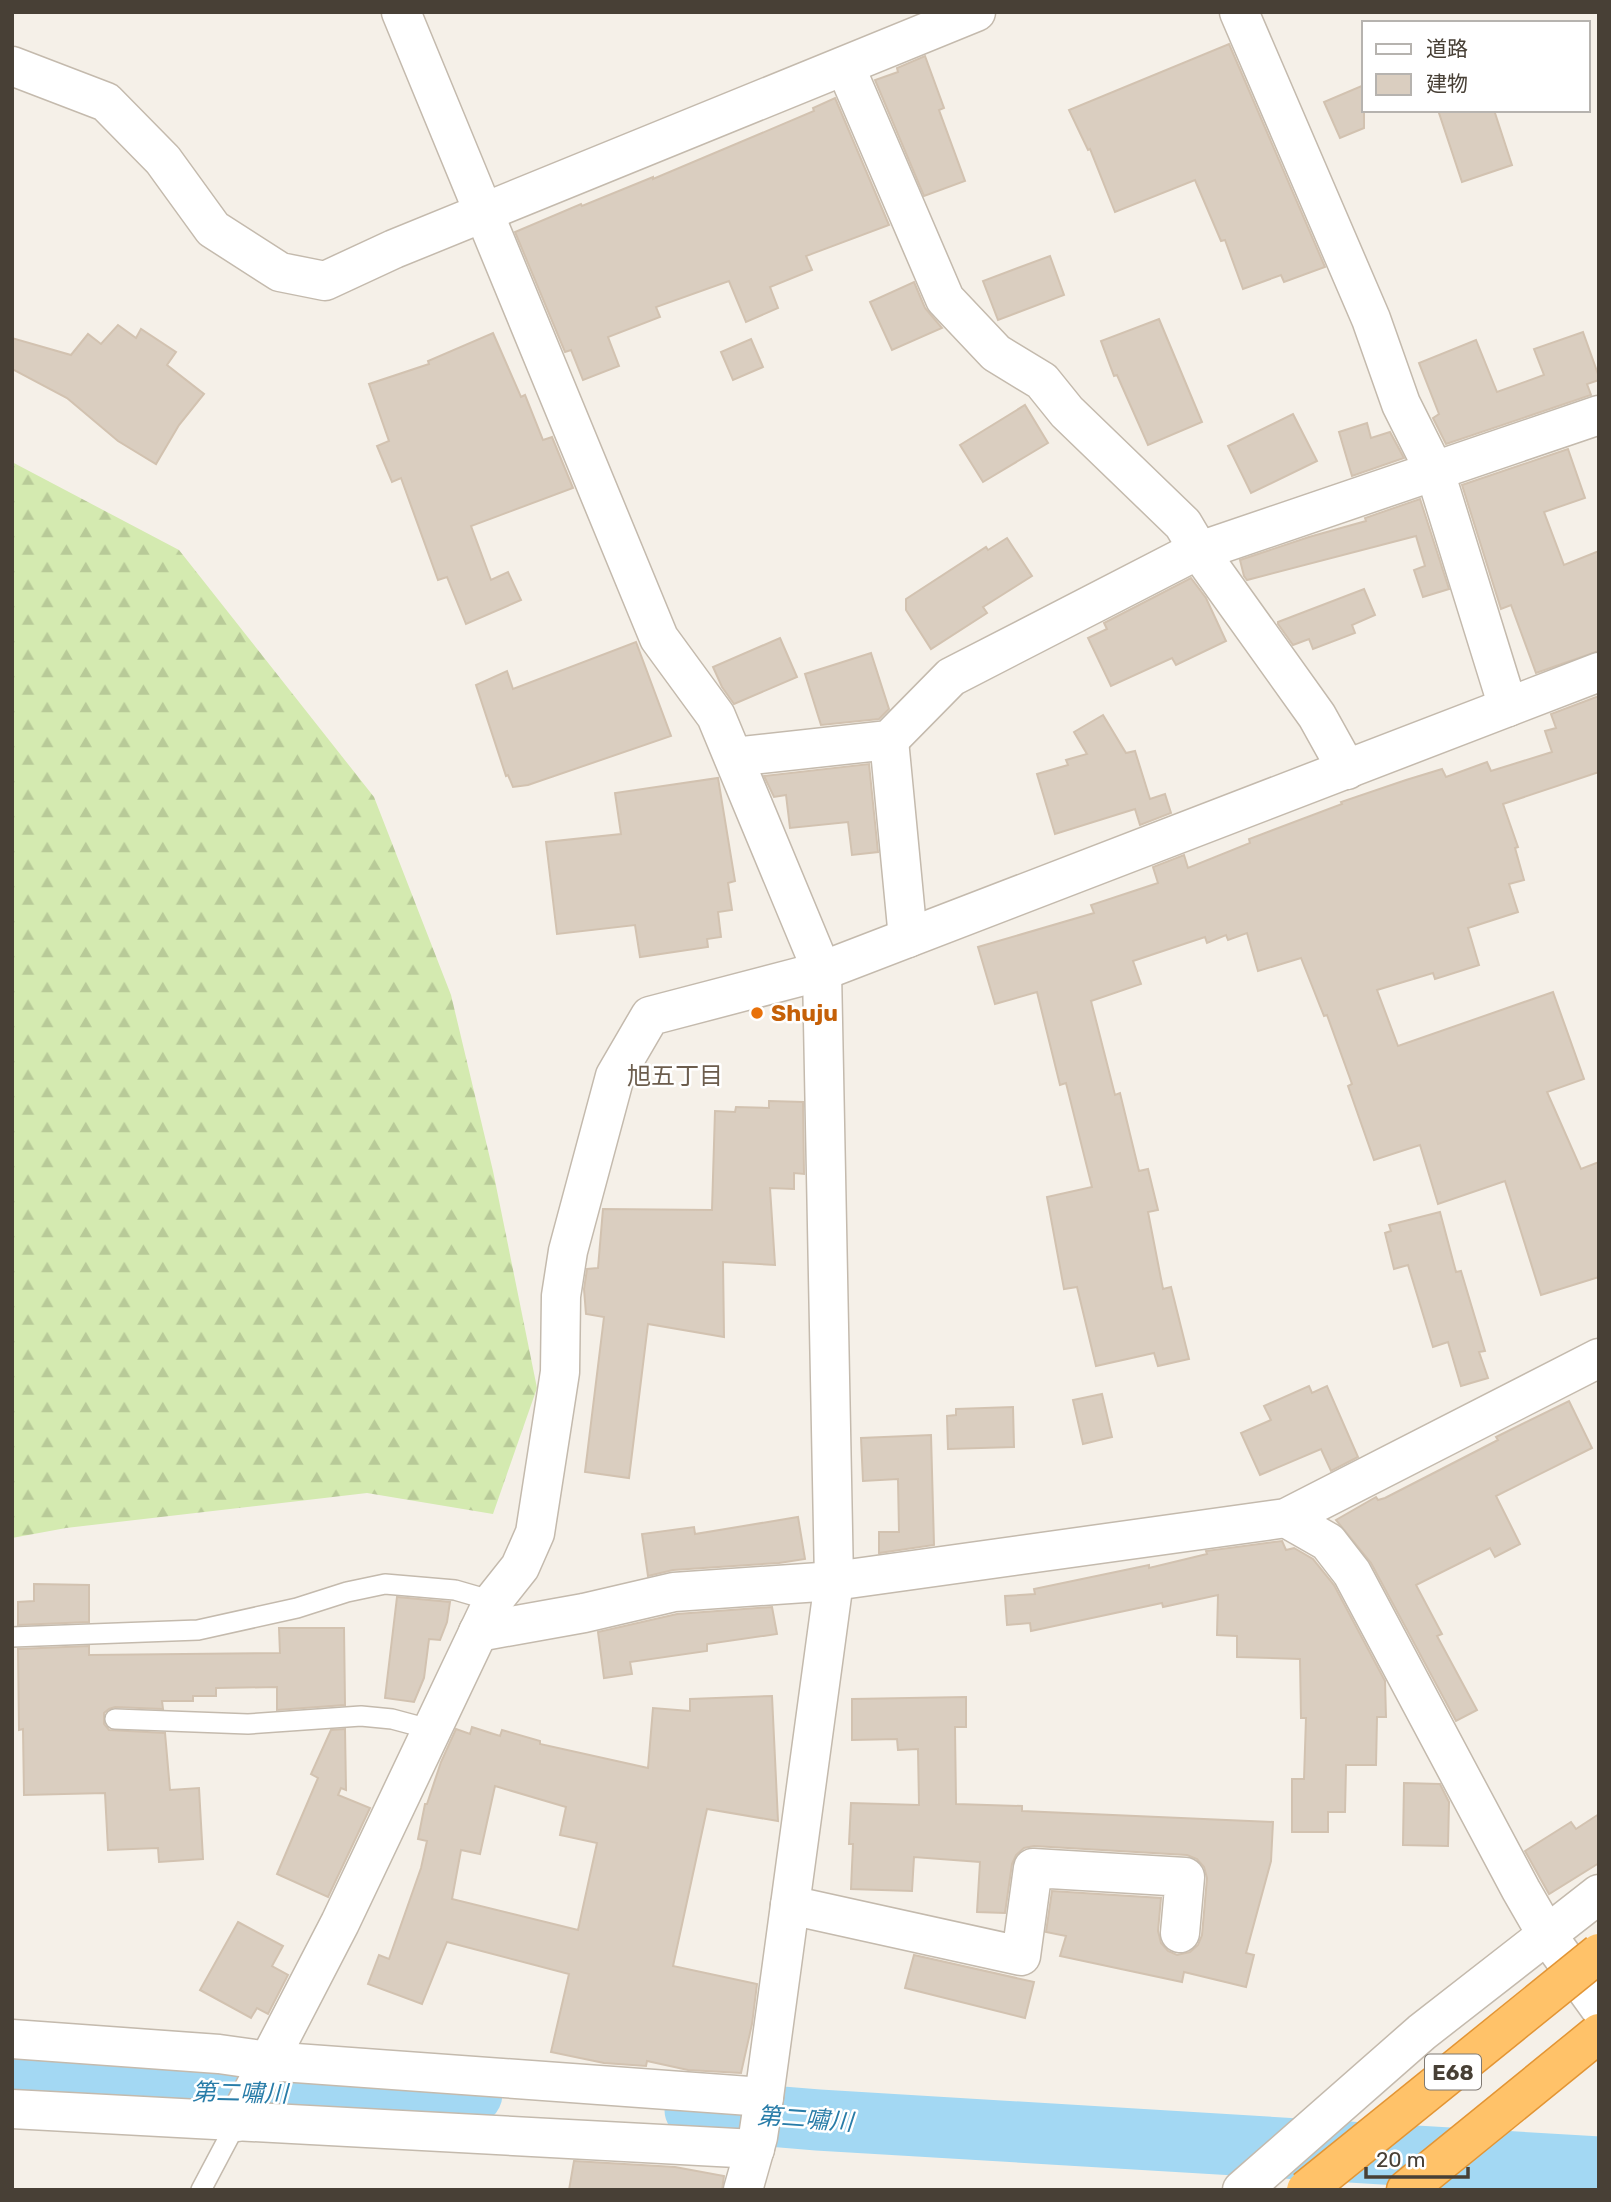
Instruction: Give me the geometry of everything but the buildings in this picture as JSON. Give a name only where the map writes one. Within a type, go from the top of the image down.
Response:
[{"type":"highway","name":"E68","points":[[1306,2190],[1599,1953]]},
{"type":"highway","name":"E68","points":[[1406,2190],[1599,2033]]},
{"type":"street","points":[[401,12],[659,638],[716,716],[822,971],[834,1581],[764,2097],[756,2143],[743,2190]]},
{"type":"street","points":[[12,66],[106,102],[163,160],[213,229],[280,272],[325,281],[394,249],[976,12]]},
{"type":"street","points":[[1239,12],[1371,320],[1401,404],[1435,472],[1508,707]]},
{"type":"street","points":[[845,66],[945,299],[996,353],[1042,381],[1067,412],[1183,524],[1199,551],[1317,716],[1347,770]]},
{"type":"street","points":[[734,757],[889,740],[951,677],[1199,551],[1599,415]]},
{"type":"street","points":[[241,2115],[340,1923],[485,1617],[520,1567],[535,1533],[560,1372],[561,1296],[568,1251],[615,1076],[650,1016],[822,971],[1599,672]]},
{"type":"street","points":[[889,740],[908,938]]},
{"type":"street","points":[[485,1617],[584,1613],[674,1592],[834,1581],[1286,1518],[1599,1358]]},
{"type":"street","points":[[1286,1518],[1328,1542],[1352,1573],[1547,1935],[1599,2007]]},
{"type":"street","points":[[790,1905],[1021,1956],[1033,1868],[1185,1877],[1180,1933]]},
{"type":"street","points":[[1242,2190],[1422,2032],[1599,1894]]},
{"type":"street","points":[[12,2039],[219,2054],[266,2065],[764,2097]]},
{"type":"street","points":[[12,2109],[241,2115],[756,2143]]},
{"type":"lane","points":[[12,1637],[198,1630],[297,1608],[347,1592],[385,1584],[455,1590],[485,1617]]},
{"type":"lane","points":[[115,1719],[248,1724],[361,1716],[392,1719],[433,1730]]},
{"type":"lane","points":[[201,2190],[241,2115]]},
{"type":"green space","points":[[12,462],[179,550],[374,797],[451,995],[493,1171],[537,1388],[493,1514],[367,1493],[66,1528],[12,1538]]},
{"type":"waterway","name":"第二嘯川","points":[[12,2081],[260,2096],[395,2089],[472,2094]]},
{"type":"waterway","name":"第二嘯川","points":[[695,2110],[818,2120],[1599,2167]]},
{"type":"place","name":"Shuju","points":[[757,1013]]},
{"type":"district","name":"旭五丁目","points":[[675,1076]]}]
